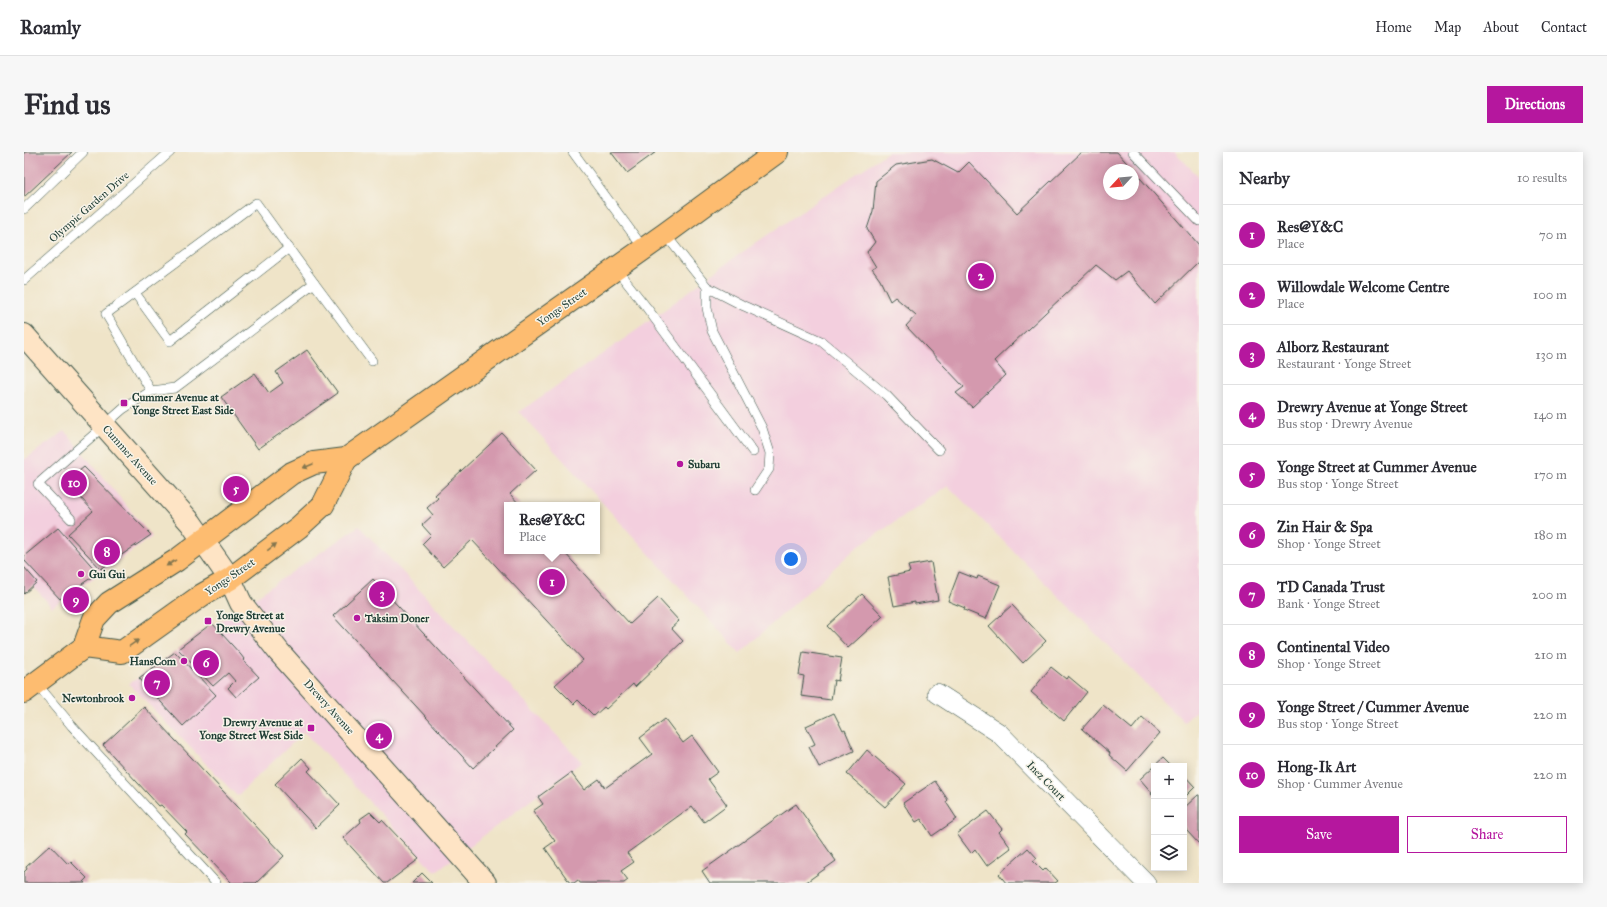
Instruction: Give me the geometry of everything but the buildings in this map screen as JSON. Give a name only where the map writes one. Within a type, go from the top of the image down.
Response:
[{"type":"main road","name":"Yonge Street","points":[[346,459],[323,505],[299,527],[230,579],[202,595],[122,652],[84,647],[94,619],[109,603],[177,560],[292,473],[314,463],[346,459],[616,269],[777,152]]},
{"type":"main road","points":[[30,687],[84,647]]},
{"type":"street","name":"Cummer Avenue","points":[[24,335],[191,522],[230,579]]},
{"type":"street","name":"Drewry Avenue","points":[[230,579],[241,603],[279,652],[485,883]]},
{"type":"street","name":"Inez Court","points":[[937,693],[999,733],[1146,883]]},
{"type":"lane","points":[[24,209],[83,152]]},
{"type":"lane","name":"Olympic Garden Drive","points":[[24,280],[170,152]]},
{"type":"lane","points":[[574,152],[644,249]]},
{"type":"lane","points":[[1133,152],[1199,221]]},
{"type":"lane","points":[[150,391],[106,314],[256,203],[372,361]]},
{"type":"lane","points":[[665,234],[707,287],[744,306],[821,340],[886,395],[939,450]]},
{"type":"lane","points":[[135,293],[170,341],[289,248]]},
{"type":"lane","points":[[616,269],[647,308],[753,452]]},
{"type":"lane","points":[[71,518],[38,484],[123,409],[150,391],[175,388],[314,283]]},
{"type":"lane","points":[[707,287],[707,308],[712,331],[762,428],[770,453],[769,468],[755,490]]},
{"type":"lane","points":[[30,687],[72,726],[216,883]]},
{"type":"shaded area","points":[[888,152],[1175,152],[1199,177],[1199,708],[1184,722],[948,486],[855,549],[740,653],[519,412],[644,325],[731,260]]},
{"type":"shaded area","points":[[65,431],[152,537],[52,607],[24,576],[24,460]]},
{"type":"shaded area","points":[[359,526],[582,762],[435,872],[304,732],[237,796],[129,684]]},
{"type":"place","name":"Willowdale Welcome Centre","points":[[981,276]]},
{"type":"place","name":"Cummer Avenue at Yonge Street East Side","points":[[124,403]]},
{"type":"place","name":"Subaru","points":[[680,464]]},
{"type":"place","name":"Hong-Ik Art","points":[[74,483]]},
{"type":"place","name":"Yonge Street at Cummer Avenue","points":[[236,489]]},
{"type":"place","name":"Continental Video","points":[[107,552]]},
{"type":"place","name":"Gui Gui","points":[[81,574]]},
{"type":"place","name":"Res@Y&C","points":[[552,582]]},
{"type":"place","name":"Alborz Restaurant","points":[[382,594]]},
{"type":"place","name":"Yonge Street / Cummer Avenue","points":[[76,600]]},
{"type":"place","name":"Taksim Doner","points":[[357,618]]},
{"type":"place","name":"Yonge Street at Drewry Avenue","points":[[208,621]]},
{"type":"place","name":"HansCom","points":[[184,661]]},
{"type":"place","name":"Zin Hair & Spa","points":[[206,663]]},
{"type":"place","name":"TD Canada Trust","points":[[157,683]]},
{"type":"place","name":"Newtonbrook","points":[[132,698]]},
{"type":"place","name":"Drewry Avenue at Yonge Street West Side","points":[[311,728]]},
{"type":"place","name":"Drewry Avenue at Yonge Street","points":[[379,736]]}]
